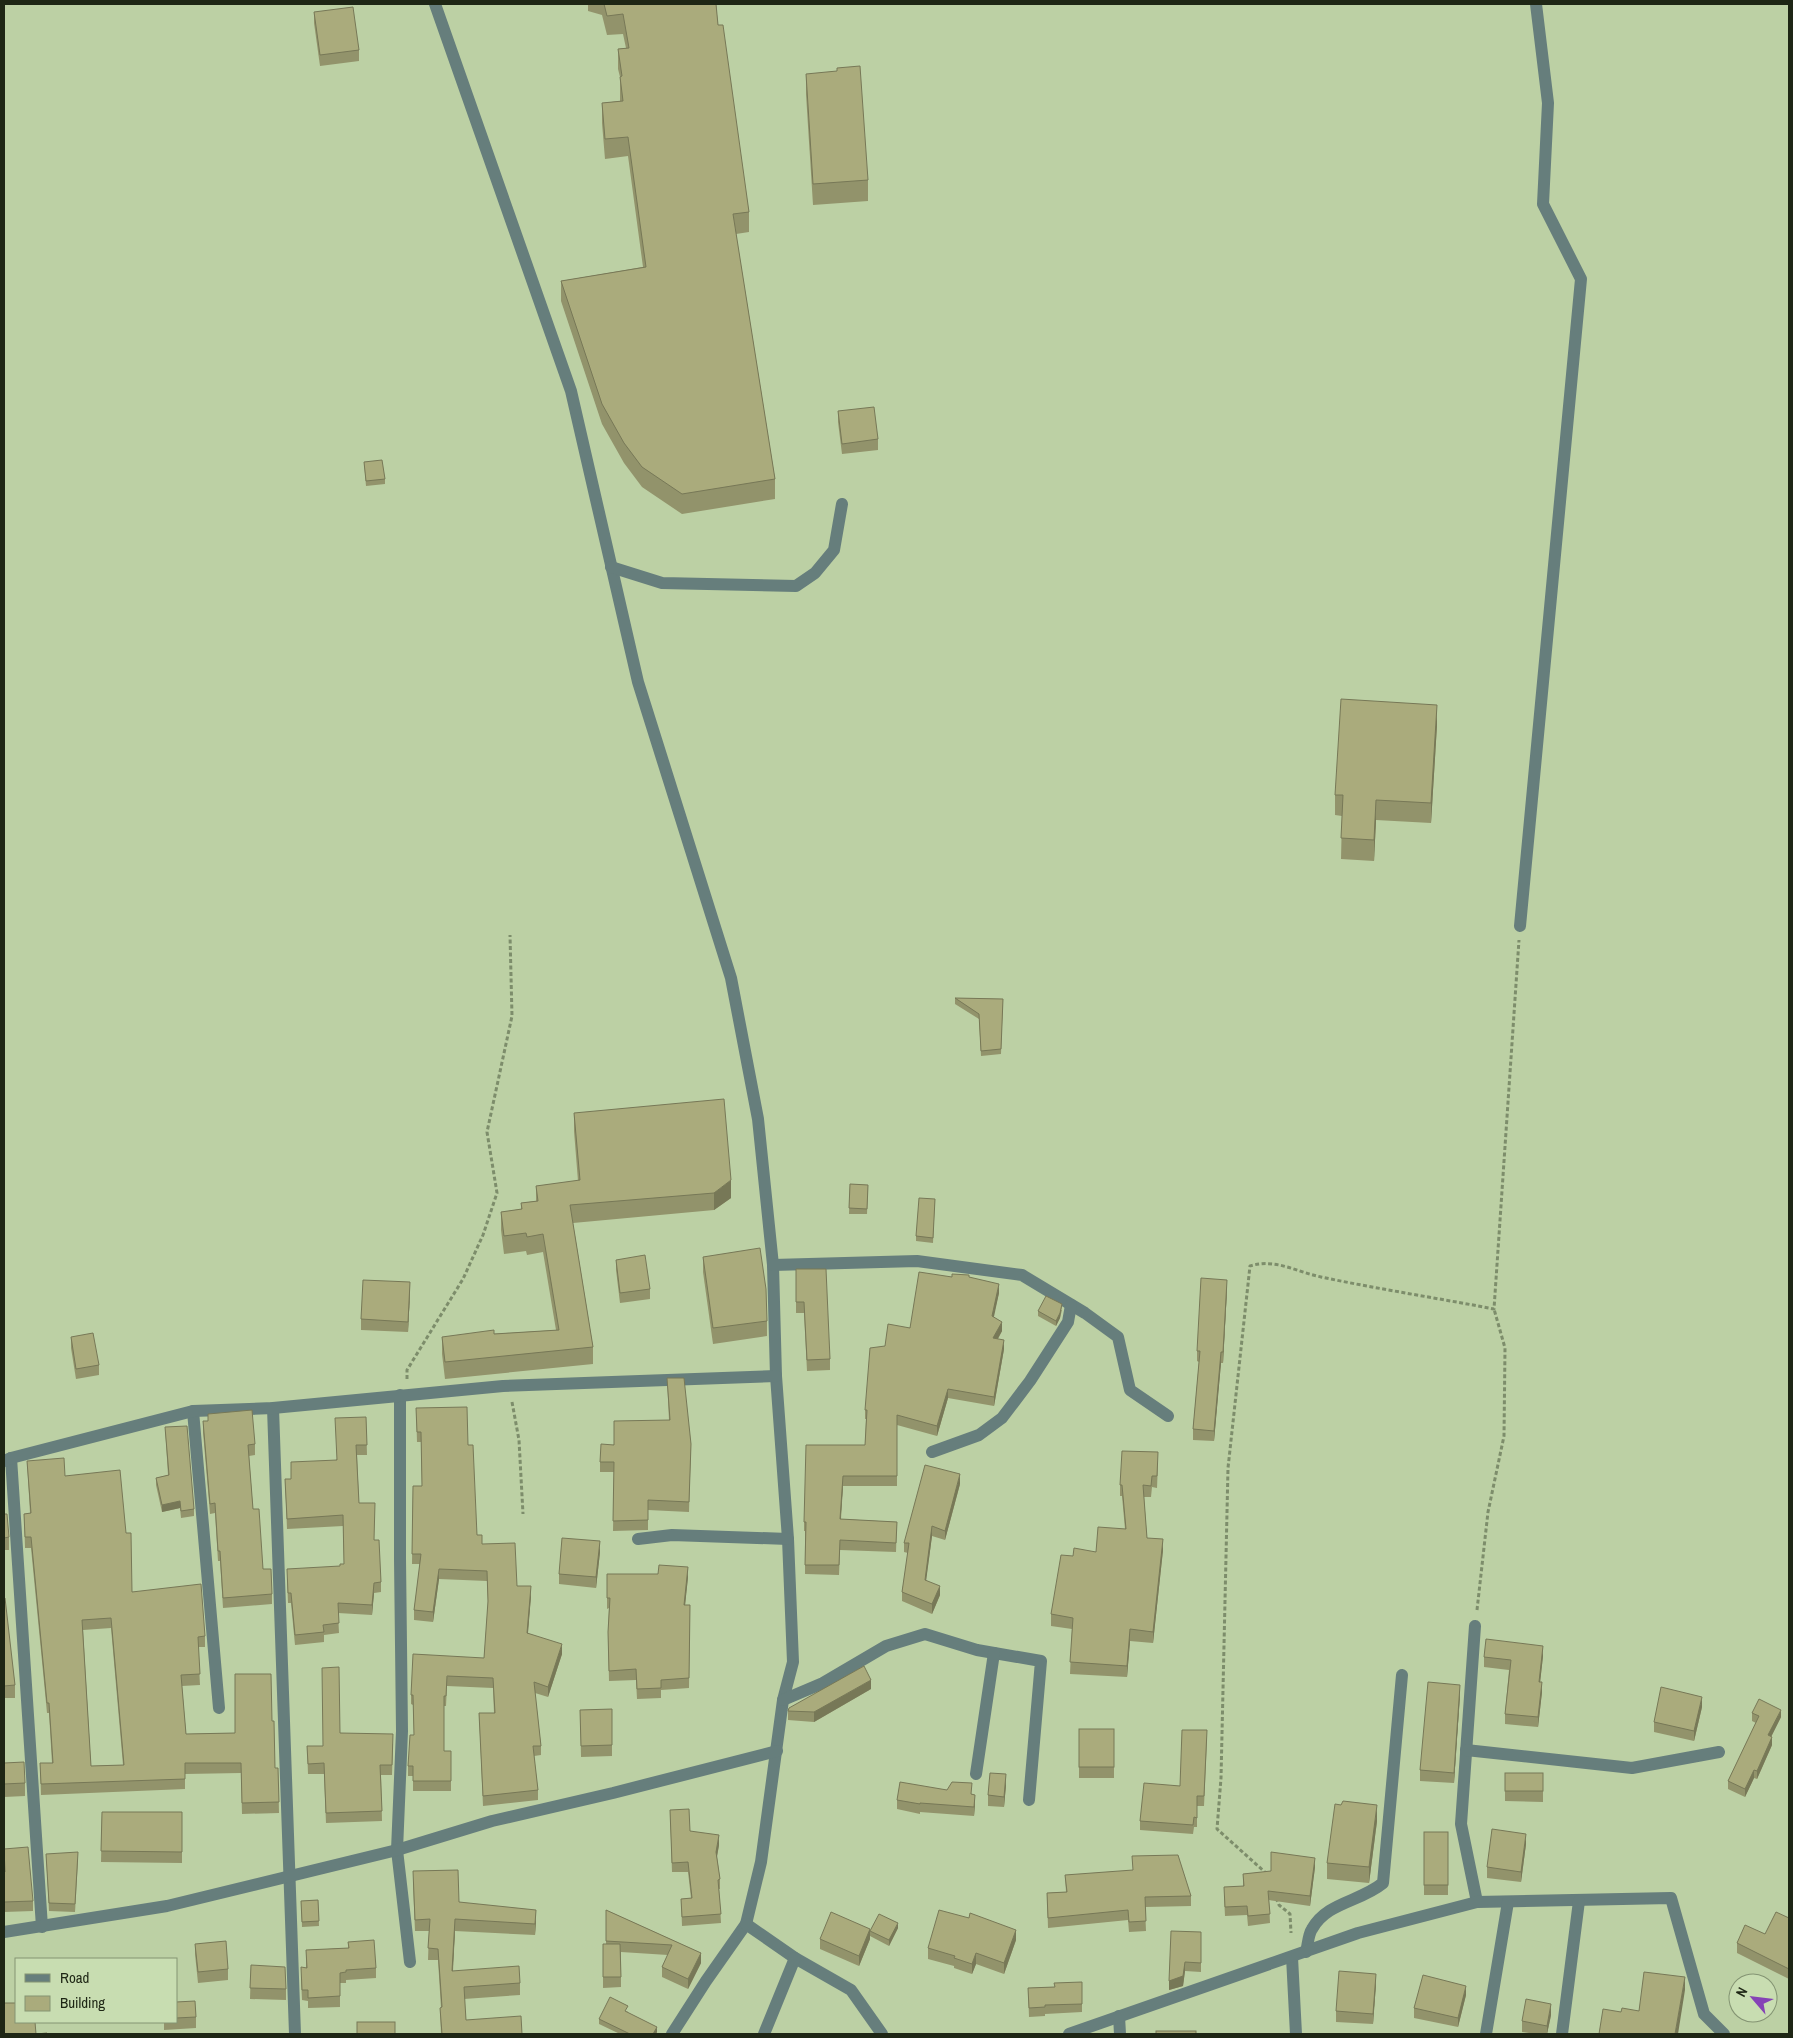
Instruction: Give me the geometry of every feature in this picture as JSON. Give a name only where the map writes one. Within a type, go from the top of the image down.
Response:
[{"type":"street","points":[[434,4],[571,391],[638,682],[731,978],[758,1119],[773,1265],[776,1376],[788,1539],[793,1662],[782,1700],[777,1751],[761,1862],[746,1924],[672,2034]]},
{"type":"street","points":[[1520,926],[1581,279],[1543,204],[1548,103],[1536,4]]},
{"type":"street","points":[[611,567],[662,583],[796,586],[815,573],[834,550],[842,504]]},
{"type":"street","points":[[773,1265],[917,1261],[1022,1275],[1072,1305],[1118,1337],[1130,1390],[1168,1416]]},
{"type":"street","points":[[932,1452],[979,1435],[1002,1418],[1030,1381],[1068,1322],[1072,1305]]},
{"type":"street","points":[[42,1927],[7,1459],[193,1411],[273,1408],[510,1386],[776,1376]]},
{"type":"street","points":[[403,1395],[400,1559],[402,1731],[397,1850],[410,1962]]},
{"type":"street","points":[[273,1408],[295,2034]]},
{"type":"street","points":[[193,1411],[219,1708]]},
{"type":"street","points":[[638,1539],[672,1535],[788,1539]]},
{"type":"street","points":[[1475,1626],[1461,1824],[1477,1902]]},
{"type":"street","points":[[782,1700],[823,1683],[886,1646],[925,1634],[977,1650],[1041,1662],[1029,1800]]},
{"type":"street","points":[[976,1774],[994,1654]]},
{"type":"street","points":[[1306,1952],[1311,1930],[1326,1911],[1372,1892],[1383,1883],[1402,1675]]},
{"type":"street","points":[[1466,1750],[1632,1768],[1719,1752]]},
{"type":"street","points":[[4,1932],[166,1906],[397,1850],[492,1821],[613,1793],[777,1751]]},
{"type":"street","points":[[1069,2034],[1358,1933],[1477,1902],[1671,1898],[1704,2014],[1724,2034]]},
{"type":"street","points":[[1562,2034],[1579,1901]]},
{"type":"street","points":[[1486,2034],[1508,1902]]},
{"type":"street","points":[[746,1924],[795,1958],[851,1990],[882,2034]]},
{"type":"street","points":[[1292,1957],[1296,2034]]},
{"type":"street","points":[[764,2034],[795,1958]]},
{"type":"street","points":[[1119,2016],[1120,2034]]},
{"type":"path","points":[[1475,1626],[1488,1512],[1504,1436],[1505,1348],[1494,1309],[1520,926]]},
{"type":"path","points":[[403,1395],[407,1370],[463,1279],[483,1235],[497,1193],[486,1132],[512,1016],[510,935]]},
{"type":"path","points":[[1270,1877],[1217,1828],[1221,1778],[1228,1468],[1250,1266],[1262,1262],[1281,1265],[1319,1276],[1494,1309]]},
{"type":"path","points":[[510,1386],[518,1440],[523,1514]]},
{"type":"path","points":[[1276,1896],[1278,1905],[1290,1914],[1292,1957]]},
{"type":"building","points":[[604,4],[716,4],[718,25],[723,25],[749,212],[733,214],[775,479],[682,494],[642,467],[624,443],[602,404],[561,281],[646,267],[628,137],[605,139],[602,103],[623,101],[618,49],[629,48],[623,14],[607,16]]},
{"type":"building","points":[[353,7],[359,50],[320,55],[314,12]]},
{"type":"building","points":[[860,66],[868,180],[813,184],[806,74],[837,71],[837,68]]},
{"type":"building","points":[[874,407],[878,439],[842,444],[838,411]]},
{"type":"building","points":[[382,460],[385,479],[366,481],[364,462]]},
{"type":"building","points":[[1341,699],[1437,705],[1431,803],[1376,800],[1374,840],[1341,838],[1343,795],[1335,795]]},
{"type":"building","points":[[955,998],[1003,999],[1001,1049],[981,1051],[979,1014]]},
{"type":"building","points":[[724,1099],[731,1180],[714,1193],[570,1205],[593,1347],[445,1362],[442,1337],[494,1330],[494,1334],[559,1330],[543,1234],[527,1237],[526,1233],[504,1236],[501,1212],[522,1209],[521,1203],[538,1201],[536,1186],[580,1180],[574,1113]]},
{"type":"building","points":[[850,1184],[868,1185],[867,1209],[849,1208]]},
{"type":"building","points":[[919,1198],[935,1199],[933,1238],[916,1236]]},
{"type":"building","points":[[760,1248],[766,1289],[767,1321],[713,1328],[703,1257]]},
{"type":"building","points":[[645,1255],[650,1289],[620,1293],[616,1260]]},
{"type":"building","points":[[796,1269],[826,1269],[830,1359],[807,1360],[804,1302],[796,1302]]},
{"type":"building","points":[[919,1272],[952,1277],[952,1274],[969,1275],[969,1277],[999,1284],[992,1316],[1002,1322],[993,1338],[1004,1340],[994,1397],[948,1389],[937,1426],[897,1415],[897,1476],[843,1476],[840,1519],[897,1522],[896,1543],[840,1540],[839,1565],[805,1565],[806,1445],[865,1445],[867,1410],[865,1410],[870,1348],[885,1346],[888,1324],[910,1328]]},
{"type":"building","points":[[1201,1278],[1227,1280],[1223,1352],[1221,1352],[1214,1431],[1193,1429],[1200,1351],[1197,1351]]},
{"type":"building","points":[[363,1280],[410,1282],[408,1322],[361,1319]]},
{"type":"building","points":[[1046,1296],[1062,1304],[1056,1321],[1038,1311]]},
{"type":"building","points":[[93,1333],[99,1365],[76,1369],[71,1337]]},
{"type":"building","points":[[667,1378],[684,1378],[691,1444],[689,1502],[648,1500],[648,1520],[613,1521],[614,1462],[600,1462],[601,1444],[614,1445],[614,1421],[670,1420]]},
{"type":"building","points":[[467,1407],[468,1445],[473,1445],[477,1535],[482,1535],[482,1544],[515,1543],[517,1586],[531,1586],[527,1633],[562,1644],[548,1687],[534,1682],[541,1746],[533,1746],[538,1790],[483,1796],[479,1713],[495,1713],[493,1678],[447,1676],[446,1696],[444,1696],[444,1751],[451,1751],[451,1781],[413,1781],[413,1766],[408,1766],[410,1735],[414,1735],[413,1695],[411,1695],[413,1654],[484,1658],[488,1601],[487,1571],[439,1569],[433,1612],[414,1610],[421,1554],[412,1554],[413,1486],[422,1486],[421,1432],[417,1432],[416,1408]]},
{"type":"building","points":[[252,1410],[255,1444],[248,1445],[253,1509],[259,1509],[263,1569],[271,1569],[272,1594],[223,1598],[215,1503],[210,1504],[203,1421],[208,1421],[208,1414]]},
{"type":"building","points":[[366,1417],[367,1445],[356,1445],[359,1503],[375,1503],[374,1540],[379,1540],[381,1582],[374,1583],[372,1605],[338,1603],[339,1623],[323,1625],[324,1632],[295,1635],[291,1593],[288,1593],[287,1569],[340,1566],[340,1564],[344,1564],[343,1515],[287,1519],[285,1479],[291,1479],[291,1462],[337,1460],[335,1418]]},
{"type":"building","points":[[187,1426],[194,1509],[181,1511],[180,1501],[162,1505],[156,1478],[169,1475],[165,1427]]},
{"type":"building","points":[[1122,1451],[1158,1452],[1157,1476],[1152,1476],[1151,1486],[1143,1485],[1147,1538],[1163,1539],[1153,1632],[1130,1629],[1127,1666],[1070,1662],[1073,1618],[1051,1614],[1061,1555],[1073,1556],[1074,1548],[1096,1552],[1098,1527],[1126,1529],[1122,1485],[1120,1485]]},
{"type":"building","points":[[64,1458],[65,1476],[120,1470],[126,1533],[131,1533],[132,1592],[201,1584],[205,1636],[198,1637],[200,1674],[181,1675],[186,1734],[235,1733],[235,1674],[271,1674],[272,1721],[274,1721],[275,1768],[278,1768],[279,1802],[242,1803],[241,1763],[185,1763],[185,1779],[41,1784],[40,1763],[53,1763],[49,1703],[47,1703],[31,1537],[25,1537],[24,1514],[31,1513],[27,1461]],"holes":[[[111,1618],[124,1765],[91,1766],[82,1620]]]},
{"type":"building","points":[[925,1465],[960,1474],[945,1531],[932,1526],[925,1580],[940,1586],[932,1604],[902,1592],[909,1543],[904,1543]]},
{"type":"building","points":[[4,1514],[7,1514],[9,1537],[4,1538]]},
{"type":"building","points":[[562,1538],[600,1541],[596,1577],[559,1574]]},
{"type":"building","points":[[659,1565],[688,1567],[684,1605],[690,1605],[689,1678],[661,1680],[661,1688],[637,1689],[636,1669],[609,1671],[608,1632],[610,1598],[607,1598],[607,1574],[658,1574]]},
{"type":"building","points":[[4,1598],[15,1685],[4,1686]]},
{"type":"building","points":[[1486,1639],[1543,1646],[1539,1682],[1542,1682],[1538,1717],[1505,1714],[1511,1660],[1484,1657]]},
{"type":"building","points":[[864,1666],[871,1680],[814,1712],[788,1711],[789,1708]]},
{"type":"building","points":[[339,1667],[340,1733],[393,1734],[392,1765],[380,1765],[382,1811],[326,1813],[324,1763],[308,1764],[307,1746],[323,1746],[322,1668]]},
{"type":"building","points":[[1428,1682],[1460,1685],[1454,1773],[1420,1770]]},
{"type":"building","points":[[1661,1687],[1702,1697],[1694,1731],[1654,1722]]},
{"type":"building","points":[[1759,1699],[1781,1710],[1768,1735],[1772,1737],[1757,1771],[1754,1770],[1745,1789],[1728,1781],[1759,1716],[1752,1713]]},
{"type":"building","points":[[612,1709],[612,1745],[581,1746],[580,1710]]},
{"type":"building","points":[[1079,1729],[1114,1729],[1114,1767],[1079,1767]]},
{"type":"building","points":[[1182,1730],[1207,1730],[1204,1796],[1197,1796],[1197,1818],[1194,1817],[1193,1825],[1140,1821],[1144,1783],[1180,1786]]},
{"type":"building","points":[[24,1762],[25,1783],[4,1784],[4,1763]]},
{"type":"building","points":[[990,1773],[1006,1774],[1004,1797],[988,1795]]},
{"type":"building","points":[[1505,1773],[1543,1773],[1543,1791],[1505,1791]]},
{"type":"building","points":[[900,1782],[947,1790],[952,1782],[972,1783],[971,1794],[975,1795],[974,1807],[920,1804],[897,1800]]},
{"type":"building","points":[[1343,1801],[1377,1805],[1369,1867],[1327,1863],[1335,1804],[1341,1805]]},
{"type":"building","points":[[689,1809],[690,1831],[719,1835],[716,1852],[720,1879],[718,1880],[721,1914],[682,1917],[681,1899],[692,1898],[688,1862],[672,1863],[670,1810]]},
{"type":"building","points":[[102,1812],[182,1812],[182,1852],[101,1851]]},
{"type":"building","points":[[1492,1829],[1526,1834],[1521,1872],[1487,1867]]},
{"type":"building","points":[[1424,1832],[1448,1832],[1448,1885],[1424,1885]]},
{"type":"building","points":[[28,1847],[33,1901],[4,1902],[4,1849]]},
{"type":"building","points":[[78,1852],[75,1904],[49,1903],[46,1854]]},
{"type":"building","points":[[1271,1852],[1315,1858],[1310,1896],[1268,1891],[1270,1914],[1248,1916],[1247,1906],[1225,1907],[1224,1887],[1244,1886],[1243,1874],[1271,1871]]},
{"type":"building","points":[[1178,1855],[1191,1896],[1145,1897],[1146,1921],[1129,1922],[1128,1910],[1048,1918],[1047,1893],[1067,1892],[1065,1875],[1133,1870],[1132,1856]]},
{"type":"building","points":[[458,1870],[459,1902],[536,1910],[535,1924],[455,1919],[452,1971],[519,1966],[520,1983],[464,1987],[466,2020],[521,2016],[522,2034],[442,2034],[438,1949],[428,1948],[430,1919],[415,1920],[413,1871]]},
{"type":"building","points":[[318,1900],[319,1921],[302,1922],[301,1901]]},
{"type":"building","points":[[606,1910],[701,1953],[688,1979],[662,1967],[672,1945],[606,1941]]},
{"type":"building","points":[[939,1910],[969,1918],[970,1913],[1016,1930],[1004,1963],[976,1953],[972,1964],[954,1958],[955,1956],[928,1948]]},
{"type":"building","points":[[831,1912],[870,1929],[859,1956],[820,1939]]},
{"type":"building","points":[[1776,1912],[1789,1918],[1789,1969],[1737,1943],[1745,1925],[1765,1934]]},
{"type":"building","points":[[879,1914],[898,1923],[889,1940],[870,1931]]},
{"type":"building","points":[[1171,1931],[1201,1932],[1201,1963],[1185,1962],[1183,1976],[1169,1981]]},
{"type":"building","points":[[374,1940],[376,1968],[346,1970],[346,1972],[340,1973],[340,1996],[308,1998],[308,1990],[302,1990],[301,1967],[307,1968],[306,1950],[349,1948],[348,1942]]},
{"type":"building","points":[[226,1941],[228,1969],[198,1972],[195,1944]]},
{"type":"building","points":[[603,1944],[620,1944],[621,1977],[603,1977]]},
{"type":"building","points":[[251,1965],[285,1967],[286,1989],[250,1988]]},
{"type":"building","points":[[1339,1971],[1376,1974],[1373,2014],[1336,2011]]},
{"type":"building","points":[[1644,1972],[1685,1977],[1675,2034],[1599,2034],[1603,2009],[1621,2012],[1622,2008],[1639,2011]]},
{"type":"building","points":[[1423,1975],[1466,1986],[1458,2018],[1414,2008]]},
{"type":"building","points":[[1082,1982],[1082,2004],[1045,2005],[1045,2007],[1029,2008],[1028,1988],[1055,1987],[1054,1983]]},
{"type":"building","points":[[610,1997],[628,2006],[625,2011],[657,2027],[653,2034],[630,2034],[599,2019]]},
{"type":"building","points":[[1526,1999],[1551,2004],[1547,2026],[1522,2021]]},
{"type":"building","points":[[195,2001],[196,2017],[178,2018],[178,2002]]},
{"type":"building","points":[[4,2003],[15,2003],[15,2023],[35,2023],[36,2034],[4,2034]]},
{"type":"building","points":[[357,2022],[395,2022],[395,2034],[357,2034]]},
{"type":"building","points":[[1156,2031],[1196,2031],[1196,2034],[1156,2034]]}]
